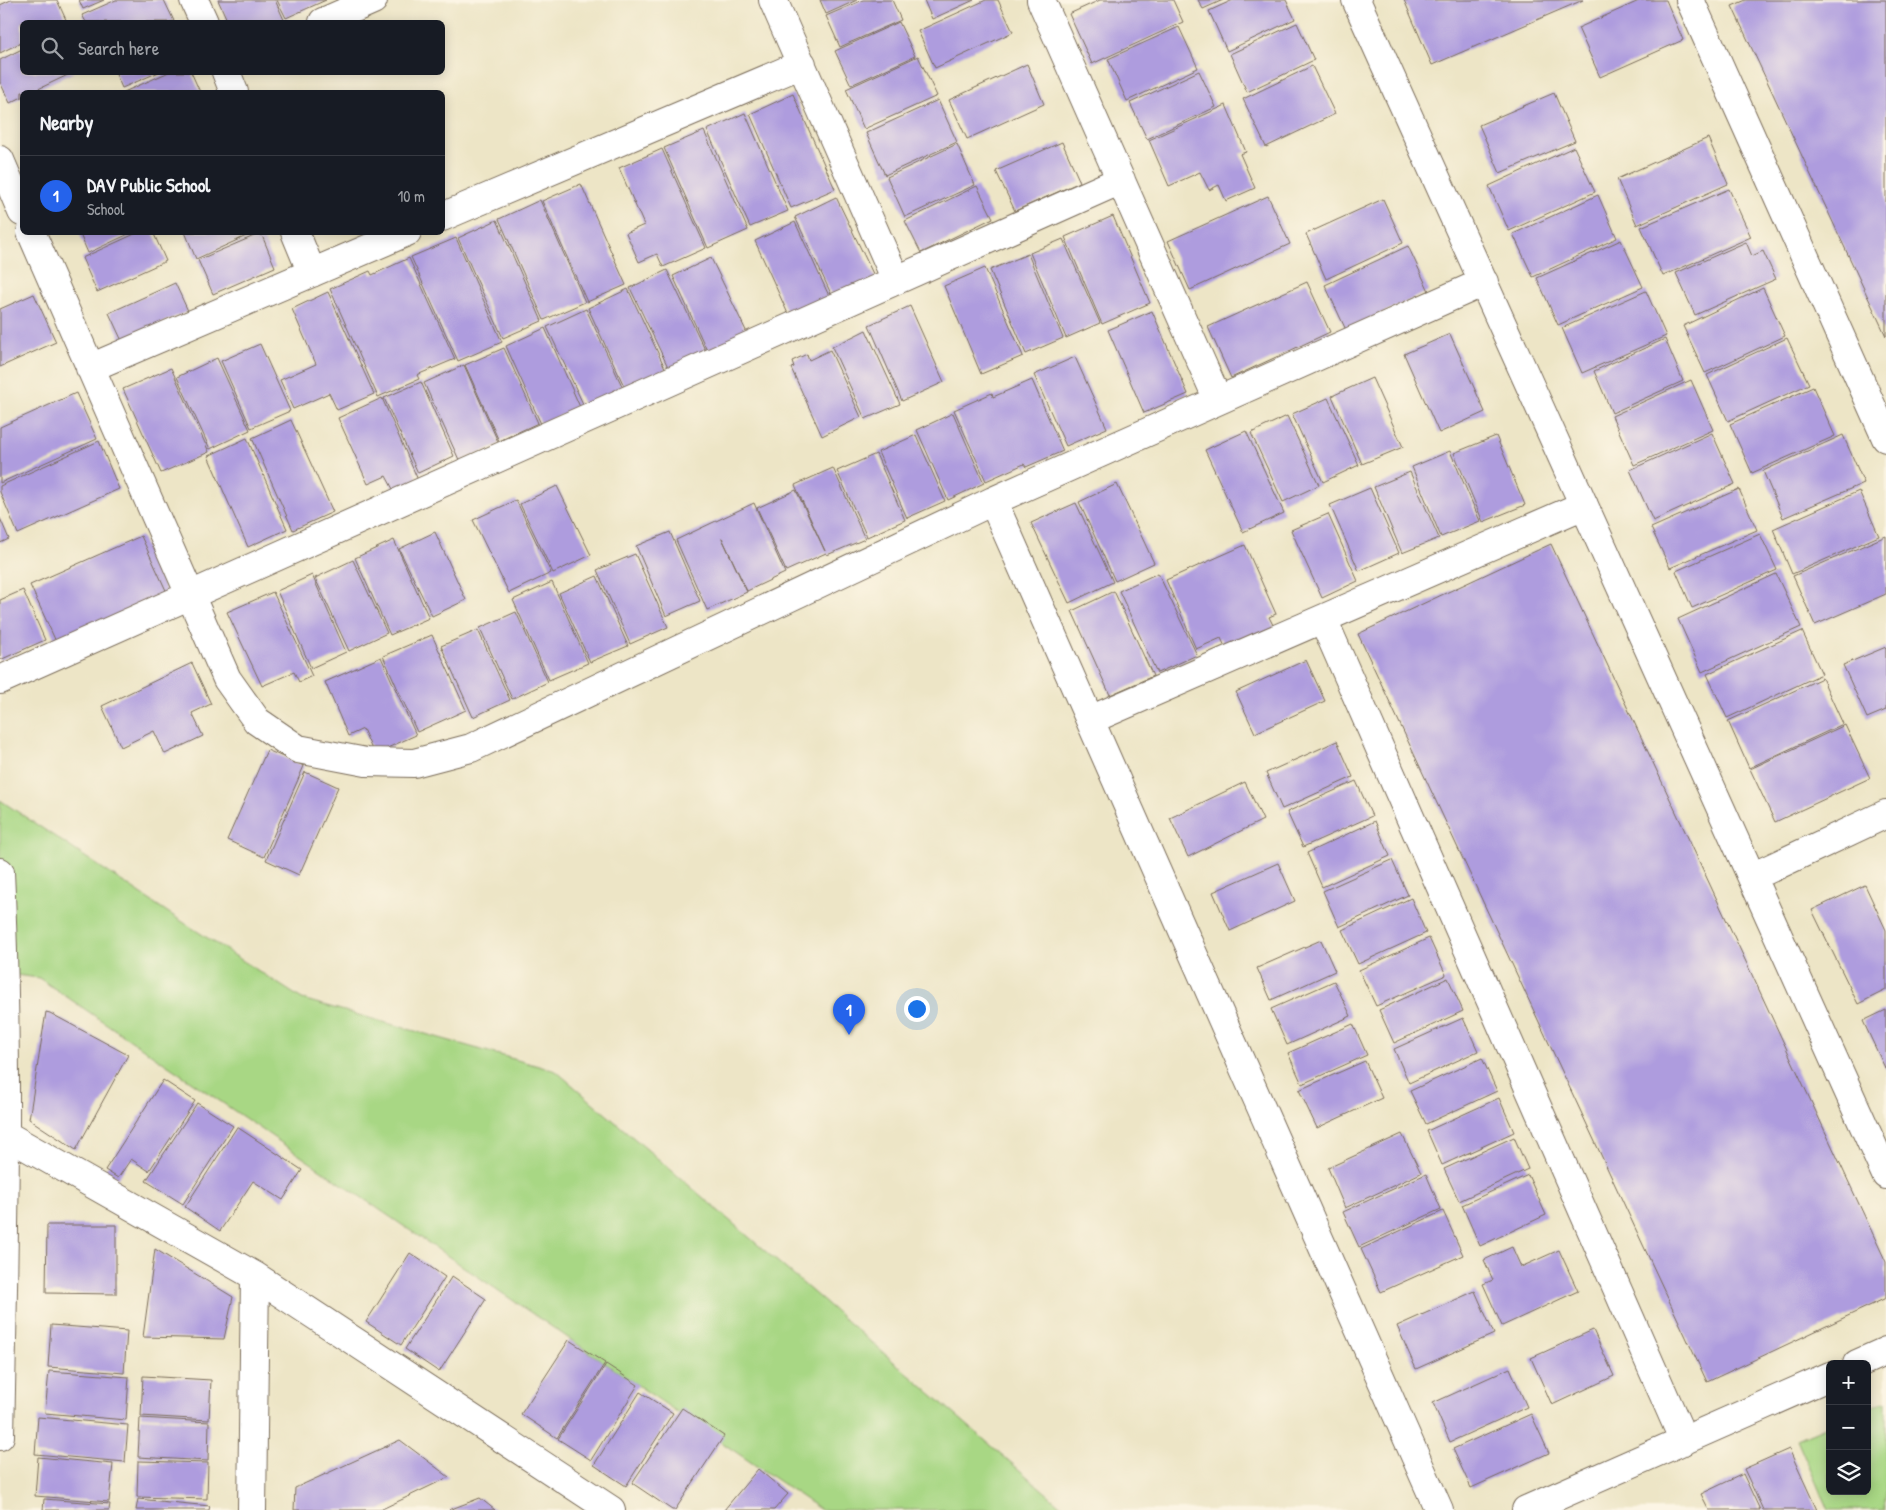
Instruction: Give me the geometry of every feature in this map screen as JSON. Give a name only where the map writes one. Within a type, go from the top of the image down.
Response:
[{"type":"street","points":[[194,0],[203,20]]},
{"type":"street","points":[[328,20],[373,0]]},
{"type":"street","points":[[773,0],[896,280]]},
{"type":"street","points":[[1041,0],[1218,400]]},
{"type":"street","points":[[1356,0],[1885,1168]]},
{"type":"street","points":[[1690,0],[1886,438]]},
{"type":"street","points":[[445,216],[802,64]]},
{"type":"street","points":[[227,75],[233,90]]},
{"type":"street","points":[[0,160],[20,207]]},
{"type":"street","points":[[0,680],[1121,180]]},
{"type":"street","points":[[32,235],[227,679],[256,721],[298,749],[366,762],[414,762],[471,748],[993,501],[1484,282]]},
{"type":"street","points":[[296,235],[312,273]]},
{"type":"street","points":[[90,368],[400,235]]},
{"type":"street","points":[[993,501],[1439,1510]]},
{"type":"street","points":[[1090,720],[1584,505]]},
{"type":"street","points":[[1323,619],[1684,1441]]},
{"type":"street","points":[[1752,877],[1886,814]]},
{"type":"street","points":[[0,872],[4,969],[2,997],[6,1135],[0,1436]]},
{"type":"street","points":[[6,1135],[255,1276],[612,1510]]},
{"type":"street","points":[[252,1510],[255,1276]]},
{"type":"street","points":[[1867,1360],[1886,1351]]},
{"type":"street","points":[[1526,1510],[1826,1378]]},
{"type":"green space","points":[[0,800],[302,999],[556,1071],[1066,1510],[821,1510],[39,978],[0,973]]},
{"type":"green space","points":[[1886,1400],[1886,1510],[1828,1510],[1797,1439],[1826,1427],[1826,1495],[1871,1495],[1871,1407]]},
{"type":"building","points":[[11,0],[57,0],[66,20],[20,20],[20,43],[0,53],[0,5]]},
{"type":"building","points":[[79,0],[104,0],[83,9]]},
{"type":"building","points":[[116,0],[164,0],[174,20],[85,20],[82,15]]},
{"type":"building","points":[[218,0],[275,0],[284,20],[227,20]]},
{"type":"building","points":[[277,0],[326,0],[286,18]]},
{"type":"building","points":[[820,0],[857,0],[826,14]]},
{"type":"building","points":[[863,0],[892,0],[901,20],[840,47],[826,16]]},
{"type":"building","points":[[924,0],[974,0],[932,19]]},
{"type":"building","points":[[986,0],[998,0],[1013,32],[935,68],[918,31]]},
{"type":"building","points":[[1100,0],[1173,0],[1183,22],[1092,64],[1069,14]]},
{"type":"building","points":[[1198,0],[1223,0],[1203,9]]},
{"type":"building","points":[[1233,0],[1286,0],[1295,19],[1227,51],[1209,11]]},
{"type":"building","points":[[1404,0],[1583,0],[1432,65]]},
{"type":"building","points":[[1641,0],[1666,0],[1683,40],[1600,77],[1578,28]]},
{"type":"building","points":[[1746,0],[1886,0],[1886,336],[1732,6]]},
{"type":"building","points":[[899,22],[915,56],[851,85],[835,51]]},
{"type":"building","points":[[1297,23],[1314,60],[1247,92],[1230,54]]},
{"type":"building","points":[[1179,27],[1198,68],[1127,101],[1108,59]]},
{"type":"building","points":[[20,50],[20,75],[68,75],[36,90],[20,90],[20,98],[10,103],[0,82],[0,60]]},
{"type":"building","points":[[918,56],[937,96],[864,129],[846,89]]},
{"type":"building","points":[[1027,64],[1044,104],[967,139],[949,100]]},
{"type":"building","points":[[1312,66],[1335,114],[1266,147],[1243,99]]},
{"type":"building","points":[[1199,71],[1216,107],[1147,139],[1130,103]]},
{"type":"building","points":[[116,75],[152,75],[122,88]]},
{"type":"building","points":[[162,75],[192,75],[199,90],[128,90]]},
{"type":"building","points":[[1554,93],[1575,141],[1500,173],[1479,125]]},
{"type":"building","points":[[793,94],[835,189],[791,208],[750,114]]},
{"type":"building","points":[[938,100],[957,142],[885,175],[866,133]]},
{"type":"building","points":[[1226,105],[1246,152],[1240,154],[1255,188],[1226,201],[1219,185],[1209,190],[1200,172],[1169,186],[1149,140]]},
{"type":"building","points":[[745,113],[788,211],[750,227],[707,130]]},
{"type":"building","points":[[704,131],[748,230],[708,248],[664,148]]},
{"type":"building","points":[[1708,138],[1728,184],[1637,225],[1617,179]]},
{"type":"building","points":[[1062,142],[1080,182],[1015,211],[996,171]]},
{"type":"building","points":[[957,144],[975,185],[905,217],[887,177]]},
{"type":"building","points":[[1574,147],[1595,192],[1509,231],[1489,186]]},
{"type":"building","points":[[662,149],[706,248],[663,267],[657,254],[639,262],[626,233],[644,225],[619,168]]},
{"type":"building","points":[[581,184],[626,285],[587,302],[542,201]]},
{"type":"building","points":[[977,186],[993,218],[921,253],[905,221]]},
{"type":"building","points":[[1729,189],[1751,237],[1663,276],[1641,227]]},
{"type":"building","points":[[1598,195],[1617,238],[1533,277],[1513,234]]},
{"type":"building","points":[[1268,196],[1290,244],[1190,290],[1168,241]]},
{"type":"building","points":[[836,197],[876,280],[834,300],[795,217]]},
{"type":"building","points":[[1383,199],[1403,243],[1326,279],[1306,234]]},
{"type":"building","points":[[540,200],[585,302],[544,320],[499,219]]},
{"type":"building","points":[[1113,216],[1150,303],[1102,324],[1065,237]]},
{"type":"building","points":[[497,220],[542,321],[503,338],[458,238]]},
{"type":"building","points":[[795,222],[830,298],[789,316],[755,241]]},
{"type":"building","points":[[80,235],[127,235],[88,253]]},
{"type":"building","points":[[132,235],[154,235],[166,261],[97,292],[82,258]]},
{"type":"building","points":[[186,235],[248,235],[196,259]]},
{"type":"building","points":[[256,235],[262,235],[275,267],[213,294],[198,260]]},
{"type":"building","points":[[456,238],[502,342],[458,361],[411,257]]},
{"type":"building","points":[[1063,239],[1100,323],[1066,338],[1030,253]]},
{"type":"building","points":[[1621,240],[1643,287],[1558,325],[1537,278]]},
{"type":"building","points":[[1746,242],[1752,256],[1763,251],[1776,279],[1695,315],[1676,273]]},
{"type":"building","points":[[1408,246],[1429,291],[1346,330],[1325,285]]},
{"type":"building","points":[[1028,254],[1063,338],[1026,354],[990,270]]},
{"type":"building","points":[[409,258],[455,359],[417,375],[419,379],[378,397],[330,289],[370,271],[372,275]]},
{"type":"building","points":[[711,258],[749,337],[709,355],[673,276]]},
{"type":"building","points":[[985,268],[1023,356],[981,374],[944,286]]},
{"type":"building","points":[[667,270],[706,352],[669,369],[630,288]]},
{"type":"building","points":[[1307,282],[1330,332],[1231,378],[1208,327]]},
{"type":"building","points":[[175,283],[188,311],[122,341],[109,313]]},
{"type":"building","points":[[1763,288],[1785,336],[1705,373],[1683,326]]},
{"type":"building","points":[[628,289],[666,370],[625,388],[588,308]]},
{"type":"building","points":[[1646,291],[1666,336],[1582,373],[1562,328]]},
{"type":"building","points":[[328,292],[374,394],[337,410],[329,393],[293,409],[280,380],[316,364],[292,309]]},
{"type":"building","points":[[34,294],[56,342],[0,367],[0,309]]},
{"type":"building","points":[[910,306],[944,382],[902,401],[869,325]]},
{"type":"building","points":[[586,309],[623,388],[584,406],[547,327]]},
{"type":"building","points":[[1152,311],[1188,394],[1144,413],[1108,330]]},
{"type":"building","points":[[545,328],[580,407],[541,424],[506,346]]},
{"type":"building","points":[[866,330],[900,404],[865,419],[832,347]]},
{"type":"building","points":[[1450,334],[1485,412],[1439,433],[1404,354]]},
{"type":"building","points":[[1787,338],[1809,384],[1728,421],[1707,375]]},
{"type":"building","points":[[1665,339],[1683,381],[1612,413],[1594,371]]},
{"type":"building","points":[[260,344],[290,411],[251,428],[221,361]]},
{"type":"building","points":[[504,348],[538,423],[499,441],[465,365]]},
{"type":"building","points":[[830,350],[861,417],[822,436],[791,368],[794,367],[792,361],[807,354],[809,360]]},
{"type":"building","points":[[1075,357],[1107,428],[1066,446],[1034,375]]},
{"type":"building","points":[[217,358],[250,430],[210,449],[177,377]]},
{"type":"building","points":[[464,365],[499,444],[460,462],[424,383]]},
{"type":"building","points":[[171,368],[209,452],[161,473],[123,389]]},
{"type":"building","points":[[1372,378],[1403,447],[1362,464],[1332,396]]},
{"type":"building","points":[[1032,380],[1063,451],[1026,467],[1024,464],[986,481],[954,410],[992,393],[993,397]]},
{"type":"building","points":[[1691,380],[1713,430],[1634,465],[1612,416]]},
{"type":"building","points":[[421,382],[454,456],[418,473],[384,398]]},
{"type":"building","points":[[1813,387],[1835,436],[1752,473],[1730,424]]},
{"type":"building","points":[[76,393],[97,439],[0,483],[0,427]]},
{"type":"building","points":[[382,398],[418,480],[394,491],[386,476],[368,484],[338,418]]},
{"type":"building","points":[[1328,398],[1359,465],[1323,482],[1292,414]]},
{"type":"building","points":[[953,413],[984,483],[948,500],[917,430]]},
{"type":"building","points":[[1287,416],[1319,485],[1283,502],[1251,433]]},
{"type":"building","points":[[291,420],[333,512],[293,530],[252,438]]},
{"type":"building","points":[[1246,431],[1284,513],[1243,532],[1205,450]]},
{"type":"building","points":[[1712,433],[1735,484],[1653,521],[1630,470]]},
{"type":"building","points":[[916,435],[945,501],[907,518],[878,452]]},
{"type":"building","points":[[1843,435],[1864,483],[1783,518],[1763,471]]},
{"type":"building","points":[[1496,436],[1525,505],[1483,522],[1454,453]]},
{"type":"building","points":[[247,438],[287,529],[248,547],[208,456]]},
{"type":"building","points":[[99,441],[119,489],[18,534],[0,492],[0,486]]},
{"type":"building","points":[[1450,451],[1480,521],[1441,537],[1412,467]]},
{"type":"building","points":[[876,454],[905,520],[867,537],[837,471]]},
{"type":"building","points":[[833,468],[865,539],[827,555],[826,553],[786,571],[757,508],[796,490],[825,551],[795,485]]},
{"type":"building","points":[[1410,472],[1439,538],[1402,553],[1374,487]]},
{"type":"building","points":[[1117,484],[1154,563],[1115,581],[1079,502]]},
{"type":"building","points":[[557,486],[591,555],[553,573],[520,504]]},
{"type":"building","points":[[1370,488],[1399,553],[1359,571],[1330,505]]},
{"type":"building","points":[[1739,489],[1757,530],[1670,568],[1651,528]]},
{"type":"building","points":[[1859,491],[1879,536],[1792,574],[1773,529]]},
{"type":"building","points":[[516,500],[551,573],[509,593],[473,520]]},
{"type":"building","points":[[754,503],[785,573],[747,591],[722,538],[747,592],[707,610],[676,540]]},
{"type":"building","points":[[1076,503],[1113,582],[1069,603],[1031,523]]},
{"type":"building","points":[[1328,514],[1358,581],[1322,598],[1291,530]]},
{"type":"building","points":[[0,518],[9,539],[0,543]]},
{"type":"building","points":[[435,532],[466,600],[432,616],[399,549]]},
{"type":"building","points":[[670,532],[700,601],[666,616],[636,546]]},
{"type":"building","points":[[1760,534],[1777,570],[1692,608],[1676,571]]},
{"type":"building","points":[[141,536],[169,597],[58,646],[30,585]]},
{"type":"building","points":[[1886,536],[1886,594],[1815,625],[1793,576]]},
{"type":"building","points":[[394,540],[429,618],[390,635],[355,558]]},
{"type":"building","points":[[1551,544],[1886,1262],[1886,1298],[1707,1382],[1358,634]]},
{"type":"building","points":[[1245,545],[1276,614],[1269,617],[1275,629],[1227,651],[1221,638],[1196,649],[1166,580]]},
{"type":"building","points":[[635,554],[668,627],[630,644],[597,570]]},
{"type":"building","points":[[353,560],[387,633],[349,651],[315,578]]},
{"type":"building","points":[[1158,573],[1197,655],[1157,673],[1119,591]]},
{"type":"building","points":[[1776,574],[1801,627],[1702,672],[1678,619]]},
{"type":"building","points":[[312,575],[346,652],[311,668],[277,591]]},
{"type":"building","points":[[597,576],[628,646],[590,662],[559,593]]},
{"type":"building","points":[[552,582],[588,663],[549,680],[513,600]]},
{"type":"building","points":[[23,590],[45,640],[0,660],[0,600]]},
{"type":"building","points":[[1114,591],[1153,676],[1110,695],[1072,611]]},
{"type":"building","points":[[273,592],[312,676],[299,682],[294,672],[262,686],[227,612]]},
{"type":"building","points":[[516,612],[548,682],[512,699],[480,628]]},
{"type":"building","points":[[478,630],[510,700],[473,717],[441,646]]},
{"type":"building","points":[[1802,631],[1822,674],[1727,718],[1707,674]]},
{"type":"building","points":[[432,635],[466,710],[417,732],[383,656]]},
{"type":"building","points":[[1886,647],[1886,710],[1867,718],[1843,665]]},
{"type":"building","points":[[381,657],[416,735],[374,754],[363,729],[348,736],[325,682]]},
{"type":"building","points":[[1306,660],[1325,701],[1255,733],[1236,692]]},
{"type":"building","points":[[192,663],[211,704],[192,713],[203,736],[165,754],[154,731],[121,747],[102,706]]},
{"type":"building","points":[[1822,678],[1843,724],[1749,768],[1728,721]]},
{"type":"building","points":[[1845,725],[1870,778],[1775,822],[1750,769]]},
{"type":"building","points":[[1337,741],[1353,777],[1282,809],[1266,773]]},
{"type":"building","points":[[267,750],[304,766],[264,857],[227,840]]},
{"type":"building","points":[[305,772],[338,787],[299,875],[266,860]]},
{"type":"building","points":[[1356,781],[1372,816],[1303,847],[1287,812]]},
{"type":"building","points":[[1245,782],[1263,820],[1188,857],[1170,818]]},
{"type":"building","points":[[1375,821],[1390,856],[1322,887],[1307,853]]},
{"type":"building","points":[[1392,860],[1408,895],[1339,927],[1323,891]]},
{"type":"building","points":[[1278,863],[1295,901],[1230,931],[1213,892]]},
{"type":"building","points":[[1865,885],[1886,930],[1886,990],[1858,1004],[1812,910]]},
{"type":"building","points":[[1411,898],[1426,933],[1358,964],[1342,930]]},
{"type":"building","points":[[1429,938],[1446,975],[1376,1006],[1359,970]]},
{"type":"building","points":[[1321,940],[1335,971],[1271,1000],[1257,968]]},
{"type":"building","points":[[1448,978],[1463,1011],[1394,1043],[1379,1010]]},
{"type":"building","points":[[1334,981],[1351,1016],[1287,1045],[1271,1009]]},
{"type":"building","points":[[1886,1010],[1886,1070],[1863,1021]]},
{"type":"building","points":[[46,1012],[128,1055],[76,1150],[29,1119]]},
{"type":"building","points":[[1463,1018],[1478,1051],[1409,1083],[1394,1049]]},
{"type":"building","points":[[1353,1024],[1367,1055],[1302,1084],[1288,1053]]},
{"type":"building","points":[[1482,1058],[1497,1091],[1426,1124],[1410,1091]]},
{"type":"building","points":[[1365,1061],[1382,1098],[1317,1128],[1299,1090]]},
{"type":"building","points":[[163,1080],[195,1101],[149,1171],[131,1159],[118,1178],[105,1170]]},
{"type":"building","points":[[1499,1098],[1514,1132],[1442,1165],[1427,1131]]},
{"type":"building","points":[[197,1103],[233,1126],[183,1204],[146,1181]]},
{"type":"building","points":[[237,1127],[302,1170],[283,1200],[253,1181],[220,1231],[185,1207]]},
{"type":"building","points":[[1402,1134],[1421,1173],[1345,1208],[1328,1168]]},
{"type":"building","points":[[1514,1137],[1528,1169],[1459,1201],[1444,1169]]},
{"type":"building","points":[[1426,1174],[1441,1209],[1359,1247],[1343,1212]]},
{"type":"building","points":[[1528,1175],[1546,1215],[1480,1246],[1462,1205]]},
{"type":"building","points":[[1443,1211],[1463,1255],[1381,1292],[1361,1249]]},
{"type":"building","points":[[47,1225],[116,1225],[116,1294],[46,1293]]},
{"type":"building","points":[[1512,1247],[1521,1267],[1559,1250],[1578,1291],[1502,1326],[1483,1284],[1493,1280],[1484,1260]]},
{"type":"building","points":[[155,1249],[233,1297],[224,1339],[143,1337]]},
{"type":"building","points":[[410,1253],[445,1277],[401,1345],[366,1322]]},
{"type":"building","points":[[452,1276],[486,1299],[439,1372],[405,1349]]},
{"type":"building","points":[[1475,1291],[1494,1334],[1416,1369],[1397,1326]]},
{"type":"building","points":[[51,1325],[127,1331],[124,1373],[48,1367]]},
{"type":"building","points":[[1593,1330],[1614,1376],[1552,1405],[1531,1358]]},
{"type":"building","points":[[569,1340],[605,1363],[557,1438],[521,1414]]},
{"type":"building","points":[[606,1364],[638,1385],[591,1460],[558,1439]]},
{"type":"building","points":[[1510,1368],[1527,1407],[1450,1442],[1433,1403]]},
{"type":"building","points":[[49,1371],[129,1377],[126,1420],[45,1413]]},
{"type":"building","points":[[143,1376],[211,1380],[209,1420],[141,1416]]},
{"type":"building","points":[[640,1392],[673,1413],[626,1486],[594,1465]]},
{"type":"building","points":[[682,1408],[724,1436],[675,1510],[672,1510],[632,1483]]},
{"type":"building","points":[[1531,1414],[1549,1453],[1471,1488],[1453,1449]]},
{"type":"building","points":[[38,1417],[128,1425],[125,1462],[35,1454]]},
{"type":"building","points":[[140,1418],[209,1422],[208,1461],[138,1457]]},
{"type":"building","points":[[400,1440],[449,1477],[380,1510],[294,1510],[295,1488]]},
{"type":"building","points":[[1789,1449],[1817,1510],[1763,1510],[1744,1469]]},
{"type":"building","points":[[38,1457],[113,1464],[109,1502],[35,1496]]},
{"type":"building","points":[[138,1461],[208,1463],[207,1499],[137,1497]]},
{"type":"building","points":[[758,1469],[788,1494],[774,1510],[724,1510]]},
{"type":"building","points":[[1743,1474],[1760,1510],[1709,1510],[1701,1494]]},
{"type":"building","points":[[480,1498],[495,1510],[449,1510]]},
{"type":"building","points":[[44,1499],[110,1504],[109,1510],[43,1510]]},
{"type":"building","points":[[138,1499],[210,1506],[209,1510],[136,1510]]},
{"type":"place","name":"DAV Public School","points":[[849,1035]]}]
